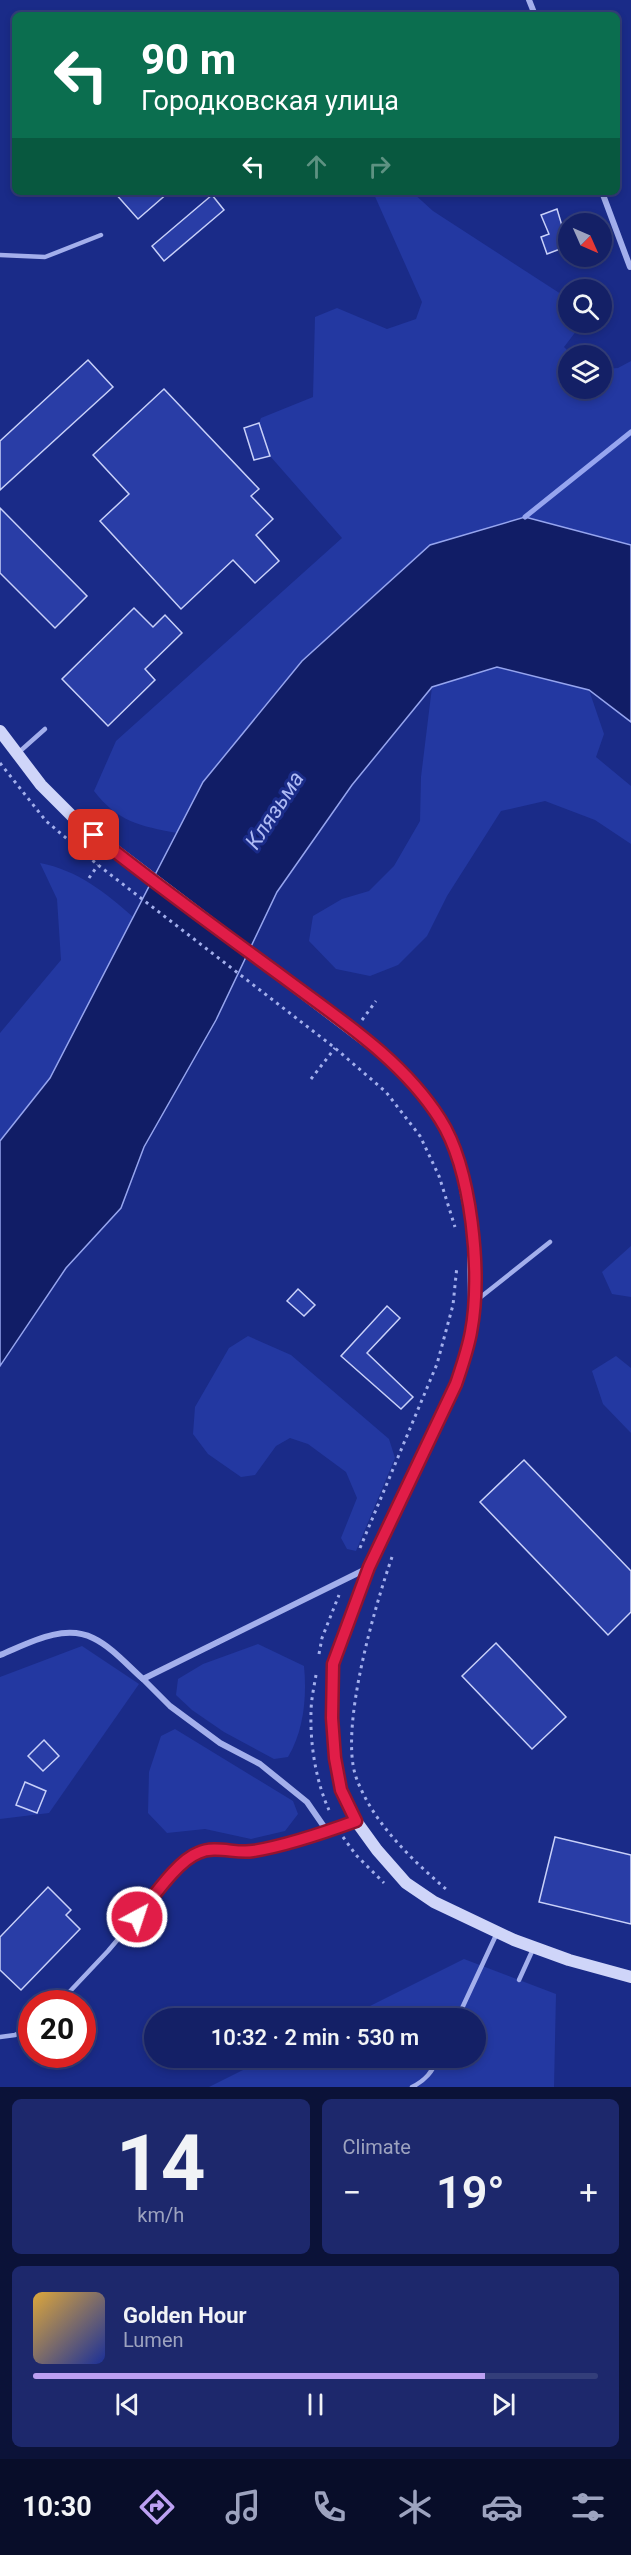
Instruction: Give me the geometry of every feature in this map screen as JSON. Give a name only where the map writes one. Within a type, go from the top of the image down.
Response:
[{"type":"main road","points":[[0,731],[16,754],[58,803],[110,848],[352,1029],[413,1083],[442,1121],[459,1164],[470,1214],[473,1243],[472,1330],[456,1384],[369,1567],[333,1664],[332,1718],[335,1758],[341,1790],[356,1821],[377,1850],[406,1883],[434,1902],[497,1933],[631,1977]]},
{"type":"street","points":[[603,195],[630,267]]},
{"type":"street","points":[[143,1679],[369,1567]]},
{"type":"street","points":[[0,1655],[48,1636],[70,1633],[93,1637],[143,1679],[170,1706],[220,1743],[260,1764],[306,1802],[327,1831]]},
{"type":"lane","points":[[0,255],[45,257],[101,235]]},
{"type":"lane","points":[[16,754],[45,729]]},
{"type":"lane","points":[[474,1303],[550,1242]]},
{"type":"lane","points":[[71,1990],[108,1951],[181,1865],[198,1852],[220,1850],[252,1852],[356,1821]]},
{"type":"lane","points":[[462,2008],[497,1933]]},
{"type":"lane","points":[[519,1980],[534,1947]]},
{"type":"lane","points":[[0,2037],[18,2033]]},
{"type":"lane","points":[[412,2087],[422,2082],[433,2068]]},
{"type":"path","points":[[0,763],[46,821],[98,865],[335,1048],[312,1079]]},
{"type":"path","points":[[89,878],[98,865]]},
{"type":"path","points":[[370,1028],[361,1021],[376,1001]]},
{"type":"path","points":[[393,1556],[376,1600],[358,1687],[351,1743],[355,1774],[363,1792],[385,1827],[416,1863],[455,1897]]},
{"type":"shaded area","points":[[374,195],[415,195],[433,211],[558,292],[558,333],[575,333],[566,345],[558,345],[558,399],[612,399],[612,368],[618,368],[631,361],[631,545],[525,517],[203,782],[177,833],[141,825],[121,816],[94,791],[116,741],[342,538],[270,456],[259,423],[261,418],[313,397],[315,317],[337,308],[387,329],[416,319],[422,302]]},
{"type":"shaded area","points":[[496,667],[589,690],[604,734],[596,757],[631,786],[631,844],[595,820],[545,801],[501,811],[447,896],[427,936],[398,965],[370,976],[336,969],[309,941],[313,916],[342,899],[369,891],[394,866],[420,821],[421,777],[432,687]]},
{"type":"shaded area","points":[[40,863],[66,871],[90,883],[133,917],[50,1078],[0,1141],[0,1033],[61,960],[57,899]]},
{"type":"shaded area","points":[[631,1246],[631,1297],[612,1294],[602,1272]]},
{"type":"shaded area","points":[[248,1336],[291,1355],[389,1439],[395,1458],[356,1551],[347,1549],[341,1538],[357,1498],[346,1472],[308,1444],[290,1438],[276,1446],[255,1475],[241,1477],[208,1454],[193,1434],[195,1407],[229,1348]]},
{"type":"shaded area","points":[[616,1356],[631,1368],[631,1433],[603,1404],[592,1371]]},
{"type":"shaded area","points":[[258,1644],[304,1666],[303,1713],[298,1736],[288,1757],[274,1759],[224,1732],[192,1710],[176,1695],[178,1679],[203,1664]]},
{"type":"shaded area","points":[[82,1646],[139,1684],[49,1813],[0,1819],[0,1677]]},
{"type":"shaded area","points":[[175,1729],[293,1801],[298,1814],[285,1831],[251,1839],[205,1829],[167,1833],[148,1813],[149,1772],[161,1736]]},
{"type":"shaded area","points":[[464,1959],[556,1994],[554,2087],[209,2087],[247,2068],[486,2068],[486,2008],[366,2008]]},
{"type":"water","name":"Клязьма","points":[[525,517],[631,545],[631,722],[589,690],[497,667],[432,687],[352,785],[277,892],[216,1020],[144,1147],[121,1208],[66,1268],[0,1366],[0,1141],[50,1078],[203,782],[302,661],[430,545]]},
{"type":"building","points":[[117,195],[166,195],[138,219]]},
{"type":"building","points":[[212,195],[224,210],[164,261],[152,246]]},
{"type":"building","points":[[557,209],[558,213],[558,250],[547,254],[541,237],[549,234],[541,215]]},
{"type":"building","points":[[88,360],[113,387],[0,490],[0,441]]},
{"type":"building","points":[[164,389],[259,489],[251,496],[273,519],[256,535],[279,561],[255,583],[233,560],[181,609],[100,521],[129,494],[93,455]]},
{"type":"building","points":[[259,423],[270,456],[254,460],[244,428]]},
{"type":"building","points":[[0,508],[87,596],[55,628],[0,573]]},
{"type":"building","points":[[134,608],[153,627],[165,615],[182,633],[145,669],[155,680],[108,726],[62,679]]},
{"type":"building","points":[[298,1289],[315,1305],[304,1316],[287,1301]]},
{"type":"building","points":[[387,1306],[400,1318],[367,1353],[413,1397],[401,1409],[341,1356]]},
{"type":"building","points":[[524,1460],[631,1571],[631,1612],[608,1635],[480,1502]]},
{"type":"building","points":[[496,1643],[566,1717],[532,1749],[462,1676]]},
{"type":"building","points":[[44,1740],[59,1756],[43,1771],[28,1756]]},
{"type":"building","points":[[25,1782],[46,1791],[37,1813],[16,1805]]},
{"type":"building","points":[[555,1837],[631,1855],[631,1924],[539,1902]]},
{"type":"building","points":[[48,1887],[71,1910],[66,1915],[80,1929],[21,1990],[0,1970],[0,1937]]},
{"type":"waterway","points":[[525,517],[631,432]]},
{"type":"route","points":[[94,835],[352,1029],[413,1083],[442,1121],[451,1141],[465,1187],[473,1243],[472,1330],[456,1384],[369,1567],[333,1664],[332,1718],[335,1758],[341,1790],[356,1821],[252,1852],[220,1850],[198,1852],[181,1865],[137,1917]]}]
